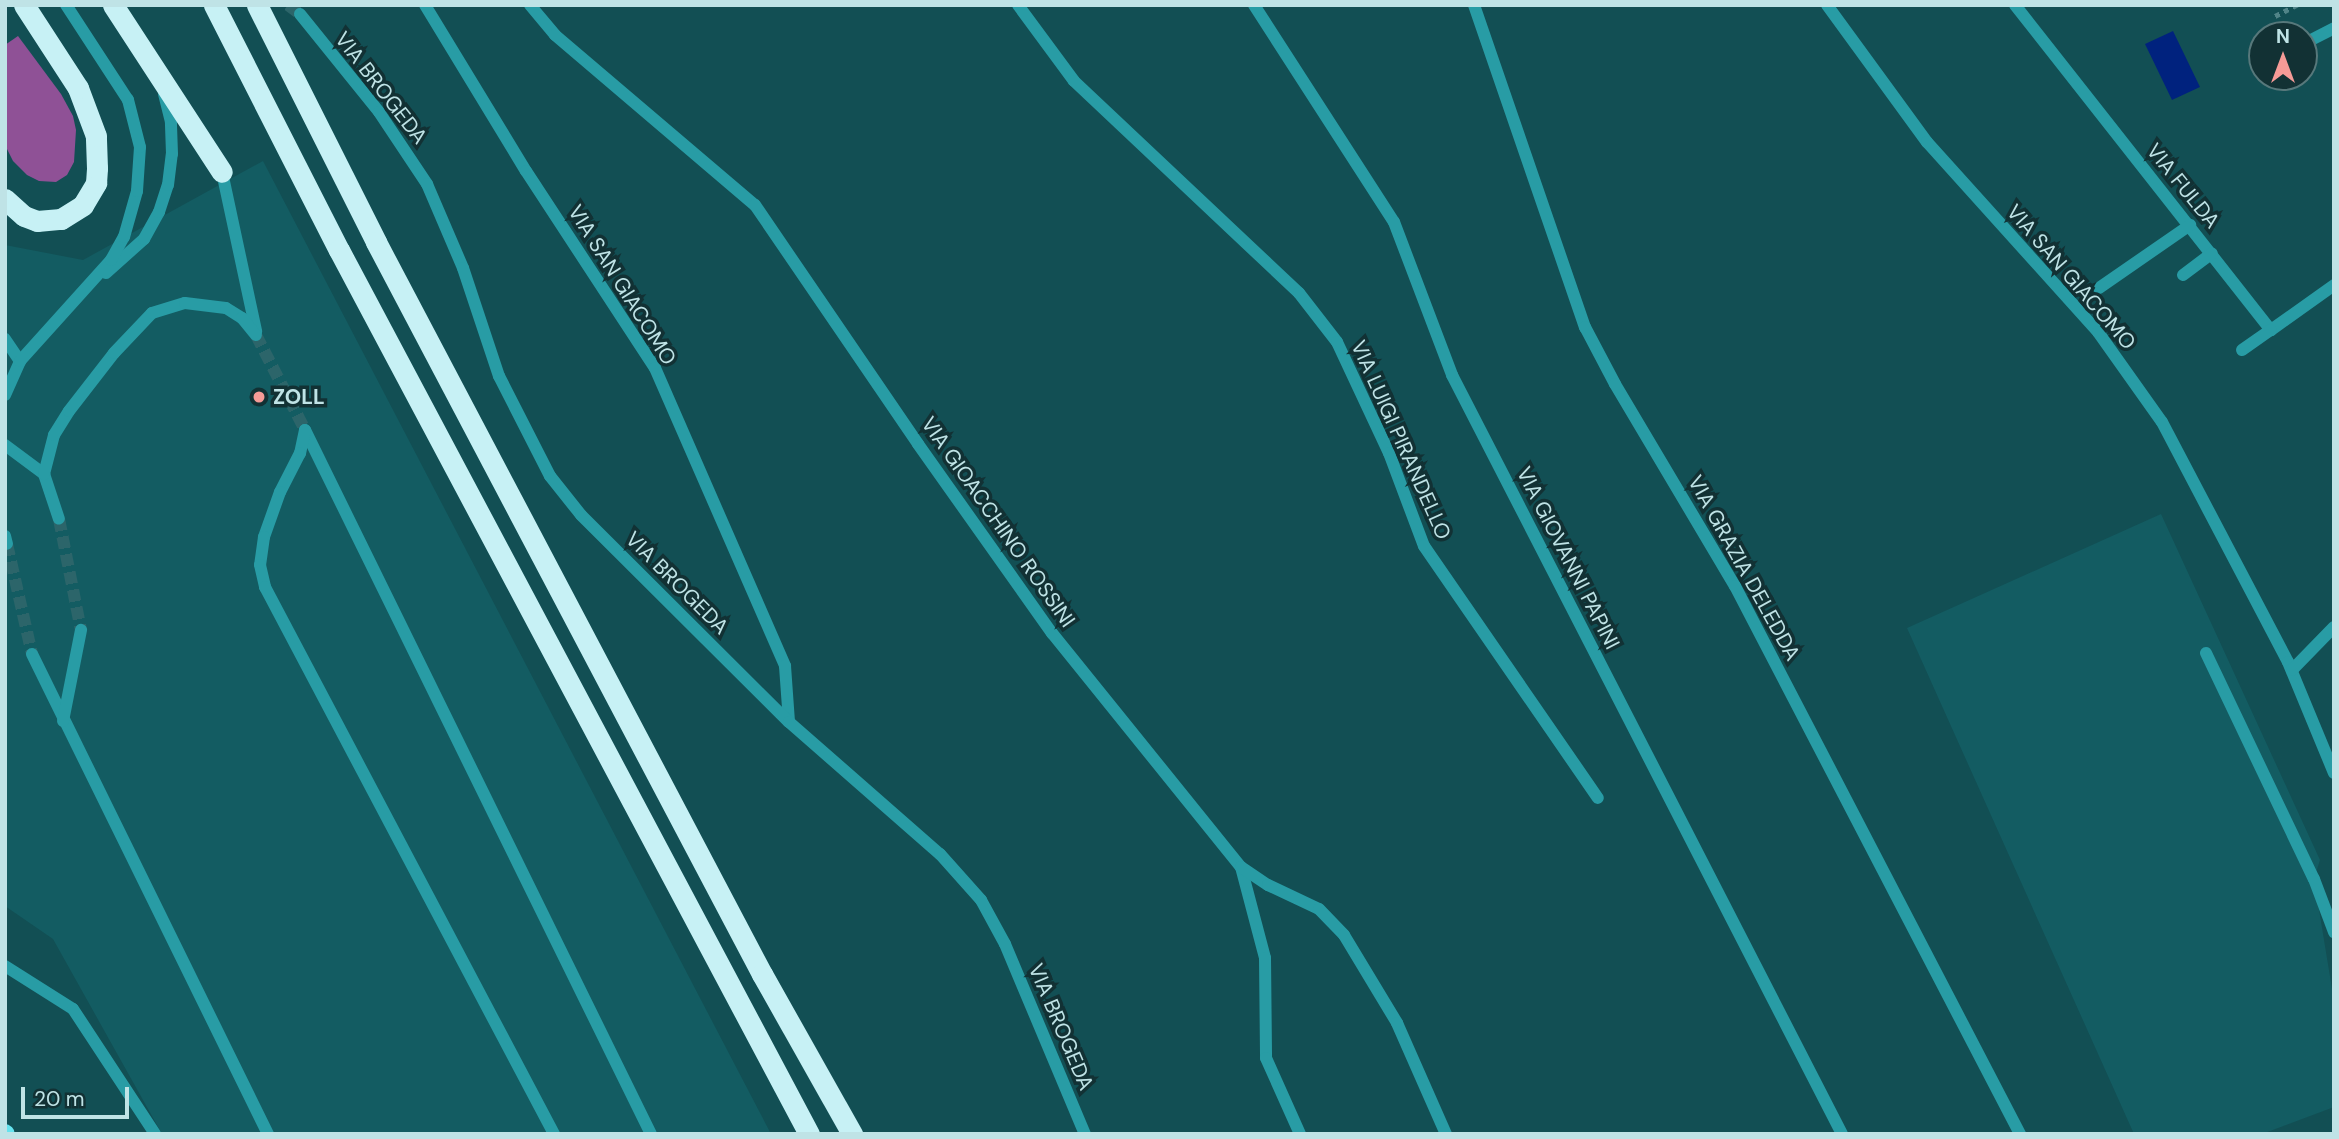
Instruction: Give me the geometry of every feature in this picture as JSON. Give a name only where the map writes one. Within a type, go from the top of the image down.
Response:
[{"type":"highway","points":[[5,199],[24,216],[37,221],[61,219],[83,205],[96,183],[98,153],[89,113],[78,88],[24,5]]},
{"type":"highway","points":[[113,5],[222,172]]},
{"type":"highway","points":[[214,5],[339,250],[809,1134]]},
{"type":"highway","points":[[257,5],[376,242],[762,974],[852,1134]]},
{"type":"street","points":[[5,395],[20,361],[94,281],[124,237],[137,191],[140,147],[128,100],[65,5]]},
{"type":"street","name":"VIA SAN GIACOMO","points":[[425,5],[526,171],[655,368],[785,666],[789,722]]},
{"type":"street","name":"VIA GIOACCHINO ROSSINI","points":[[530,5],[555,35],[755,205],[918,444],[1052,633],[1241,867],[1265,958],[1266,1058],[1300,1134]]},
{"type":"street","name":"VIA LUIGI PIRANDELLO","points":[[1018,5],[1074,81],[1299,293],[1337,342],[1389,453],[1424,546],[1598,798]]},
{"type":"street","name":"VIA GIOVANNI PAPINI","points":[[1254,5],[1394,222],[1452,375],[1842,1134]]},
{"type":"street","name":"VIA GRAZIA DELEDDA","points":[[1474,5],[1585,327],[1615,384],[1735,586],[2020,1134]]},
{"type":"street","name":"VIA SAN GIACOMO","points":[[1827,5],[1927,142],[2098,332],[2162,422],[2292,670],[2334,773]]},
{"type":"street","name":"VIA FULDA","points":[[2015,5],[2271,330]]},
{"type":"street","name":"VIA BROGEDA","points":[[300,14],[379,113],[427,184],[463,268],[499,376],[550,476],[581,515],[789,722],[940,854],[981,900],[1005,944],[1086,1134]]},
{"type":"street","points":[[2318,36],[2334,28]]},
{"type":"street","points":[[94,281],[123,261],[144,239],[159,212],[168,185],[171,122],[157,69]]},
{"type":"street","points":[[59,519],[44,474],[54,435],[69,411],[107,363],[152,313],[185,303],[226,308],[242,318],[256,335],[222,172]]},
{"type":"street","points":[[2099,288],[2190,225]]},
{"type":"street","points":[[2183,275],[2212,253]]},
{"type":"street","points":[[2242,350],[2334,285]]},
{"type":"street","points":[[5,339],[20,361]]},
{"type":"street","points":[[554,1134],[265,587],[260,565],[264,537],[280,492],[300,453],[305,430],[651,1134]]},
{"type":"street","points":[[5,445],[44,474]]},
{"type":"street","points":[[2292,670],[2334,628]]},
{"type":"street","points":[[63,721],[81,630]]},
{"type":"street","points":[[2206,653],[2314,879],[2334,932]]},
{"type":"street","points":[[32,654],[268,1134]]},
{"type":"street","points":[[1241,867],[1268,885],[1319,909],[1344,935],[1397,1023],[1446,1134]]},
{"type":"street","points":[[5,967],[73,1009],[155,1134]]},
{"type":"path","points":[[2275,16],[2297,5]]},
{"type":"shaded area","points":[[2173,31],[2200,87],[2172,100],[2145,44]]},
{"type":"shaded area","points":[[18,36],[61,94],[73,116],[76,130],[74,162],[67,175],[56,182],[39,181],[27,175],[13,161],[5,145],[5,45]]},
{"type":"shaded area","points":[[263,161],[771,1134],[162,1134],[53,939],[5,906],[5,245],[83,260]]},
{"type":"shaded area","points":[[2161,514],[2320,860],[2314,879],[2334,1001],[2334,1107],[2262,1134],[2134,1134],[1907,628]]},
{"type":"tunnel","points":[[288,5],[300,14]]},
{"type":"tunnel","points":[[256,335],[305,430]]},
{"type":"tunnel","points":[[59,519],[81,630]]},
{"type":"tunnel","points":[[7,544],[32,654]]},
{"type":"place","name":"ZOLL","points":[[259,397]]}]
